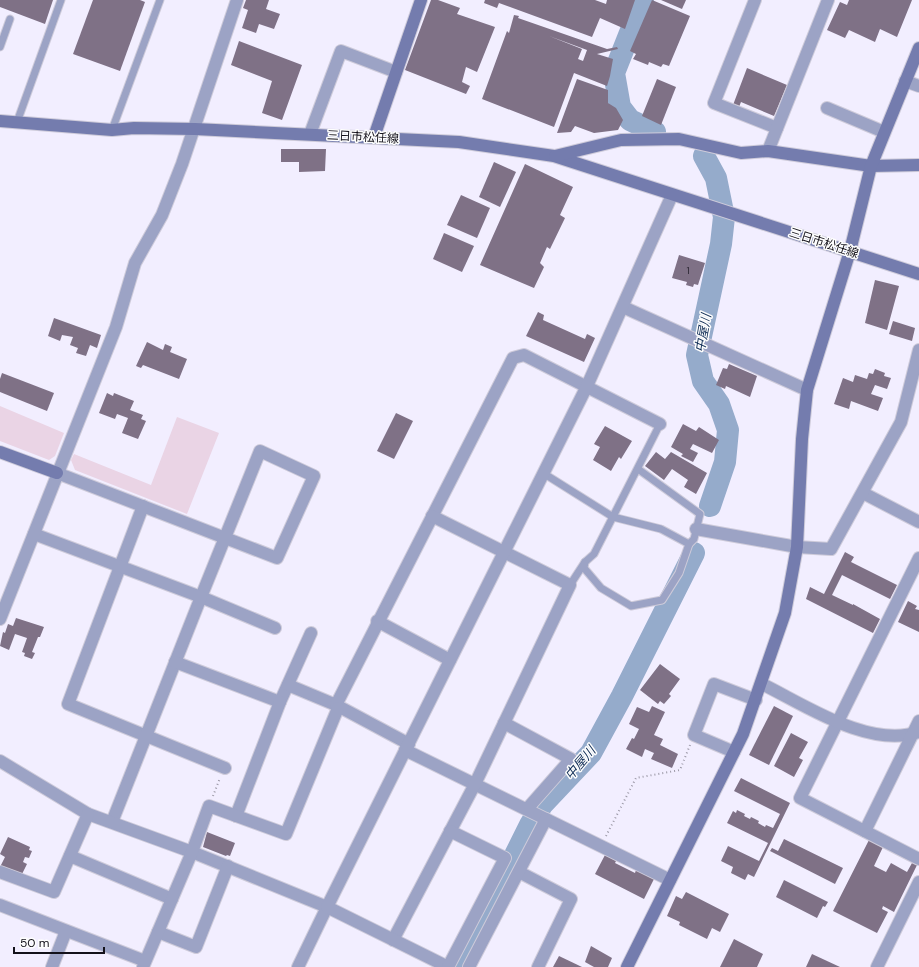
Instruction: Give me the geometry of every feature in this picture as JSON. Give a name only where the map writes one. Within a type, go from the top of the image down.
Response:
[{"type":"street","points":[[0,619],[116,327],[135,263],[162,215],[195,129],[237,0]]},
{"type":"street","points":[[374,137],[422,0]]},
{"type":"street","points":[[755,0],[714,103],[778,128]]},
{"type":"street","points":[[768,151],[828,0]]},
{"type":"street","points":[[627,967],[743,734],[762,684],[785,613],[797,547],[802,439],[807,390],[850,251],[871,166],[919,48]]},
{"type":"street","points":[[310,134],[341,51],[396,72]]},
{"type":"street","points":[[905,81],[919,86]]},
{"type":"street","points":[[827,108],[884,132]]},
{"type":"street","name":"三日市松任線","points":[[0,121],[112,130],[134,128],[195,129],[459,142],[554,156],[919,274]]},
{"type":"street","points":[[554,156],[621,140],[679,139],[741,153],[768,151],[871,166],[919,165]]},
{"type":"street","points":[[298,967],[587,386],[672,194]]},
{"type":"street","points":[[623,307],[807,390]]},
{"type":"street","points":[[696,529],[797,547],[831,549],[901,422],[919,350]]},
{"type":"street","points":[[0,905],[144,964],[192,852],[208,806],[286,834],[337,706],[377,621],[513,358],[524,355],[660,424]]},
{"type":"street","points":[[0,452],[57,473],[224,538],[277,558],[314,476],[260,451],[224,538],[112,822]]},
{"type":"street","points":[[863,493],[919,522]]},
{"type":"street","points":[[142,506],[68,704],[225,768]]},
{"type":"street","points":[[393,940],[475,784],[570,585],[503,553],[432,516]]},
{"type":"street","points":[[34,534],[201,597],[275,628]]},
{"type":"street","points":[[919,558],[800,798],[919,859]]},
{"type":"street","points":[[377,621],[450,660]]},
{"type":"street","points":[[236,816],[280,702],[311,633]]},
{"type":"street","points":[[175,662],[280,702]]},
{"type":"street","points":[[734,752],[694,735],[714,684],[756,700]]},
{"type":"street","points":[[762,684],[862,732],[892,735],[916,733]]},
{"type":"street","points":[[288,685],[337,706],[407,747],[475,784],[670,880]]},
{"type":"street","points":[[865,831],[916,733],[919,721]]},
{"type":"street","points":[[469,967],[519,872],[537,814],[571,759],[504,723]]},
{"type":"street","points":[[0,761],[88,814],[228,866],[327,907],[448,967],[505,858],[450,831]]},
{"type":"street","points":[[0,872],[54,892],[88,814]]},
{"type":"street","points":[[70,856],[172,899]]},
{"type":"street","points":[[158,932],[196,947],[228,866]]},
{"type":"street","points":[[519,872],[571,899],[538,967]]},
{"type":"street","points":[[877,967],[919,882]]},
{"type":"street","points":[[52,967],[66,931]]},
{"type":"lane","points":[[17,122],[61,0]]},
{"type":"lane","points":[[112,130],[160,0]]},
{"type":"lane","points":[[0,47],[10,19]]},
{"type":"lane","points":[[570,585],[585,562],[594,554],[660,424]]},
{"type":"lane","points":[[585,562],[584,568],[601,588],[631,606],[662,600],[679,573],[689,544],[694,539],[700,514],[638,469]]},
{"type":"lane","points":[[543,473],[613,517],[661,530],[689,544]]},
{"type":"path","points":[[601,846],[636,778],[680,770],[694,735]]},
{"type":"path","points":[[208,806],[225,768]]},
{"type":"shaded area","points":[[0,406],[64,433],[55,456],[49,460],[0,441]]},
{"type":"shaded area","points":[[177,417],[219,433],[187,514],[75,470],[71,460],[74,454],[151,485]]},
{"type":"building","points":[[0,0],[53,0],[45,24],[0,7]]},
{"type":"building","points":[[93,0],[140,0],[145,2],[120,71],[73,54]]},
{"type":"building","points":[[246,0],[269,0],[266,9],[280,14],[274,29],[259,24],[256,33],[242,28],[248,10],[243,8]]},
{"type":"building","points":[[431,0],[438,0],[460,8],[457,14],[495,27],[477,72],[466,67],[462,82],[470,86],[466,94],[405,70]]},
{"type":"building","points":[[485,0],[595,0],[606,4],[607,0],[635,0],[625,29],[600,18],[592,37],[499,3],[497,8],[484,3]]},
{"type":"building","points":[[652,0],[690,16],[669,66],[663,64],[661,67],[649,62],[648,65],[633,59],[636,54],[630,51]]},
{"type":"building","points":[[661,0],[686,0],[682,9]]},
{"type":"building","points":[[849,0],[912,0],[897,37],[880,29],[875,42],[849,30],[845,38],[827,30],[840,2],[847,5]]},
{"type":"building","points":[[514,15],[519,16],[518,18],[607,49],[617,47],[618,49],[597,54],[613,59],[607,86],[574,73],[554,127],[482,99],[507,31],[509,33]],"holes":[[[549,36],[587,50],[583,61],[578,59],[582,49]]]},
{"type":"building","points":[[239,41],[302,65],[282,120],[262,113],[272,81],[231,65]]},
{"type":"building","points":[[747,68],[787,85],[774,116],[741,102],[739,107],[733,105]]},
{"type":"building","points":[[577,79],[608,90],[608,103],[616,108],[623,120],[618,130],[594,133],[575,126],[571,132],[557,133]]},
{"type":"building","points":[[657,79],[676,87],[661,125],[642,116]]},
{"type":"building","points":[[281,149],[326,149],[325,171],[299,172],[299,162],[281,162]]},
{"type":"building","points":[[494,162],[516,172],[500,207],[479,197]]},
{"type":"building","points":[[525,164],[573,187],[560,215],[565,218],[550,249],[547,247],[540,263],[544,267],[534,288],[480,265]]},
{"type":"building","points":[[461,195],[490,208],[477,238],[447,225]]},
{"type":"building","points":[[444,233],[474,246],[462,272],[433,259]]},
{"type":"building","points":[[679,255],[705,263],[698,285],[694,284],[693,287],[686,285],[687,282],[672,278]]},
{"type":"building","points":[[875,280],[899,286],[887,330],[865,323]]},
{"type":"building","points":[[538,312],[544,315],[543,320],[585,339],[587,334],[595,338],[584,362],[526,336]]},
{"type":"building","points":[[54,318],[101,335],[97,348],[90,345],[86,356],[76,353],[78,348],[70,345],[73,337],[62,335],[60,341],[48,336]]},
{"type":"building","points":[[893,321],[915,328],[912,341],[889,334]]},
{"type":"building","points":[[147,342],[163,350],[165,344],[172,347],[170,352],[187,359],[179,379],[143,365],[141,368],[136,366]]},
{"type":"building","points":[[729,364],[757,376],[750,397],[726,386],[725,389],[716,385],[723,368],[727,369]]},
{"type":"building","points":[[875,369],[885,373],[884,376],[891,378],[887,389],[875,385],[871,394],[883,398],[878,411],[851,401],[849,409],[834,404],[843,378],[853,382],[855,375],[867,379],[869,373],[873,374]]},
{"type":"building","points":[[2,373],[54,393],[47,411],[0,392],[0,379]]},
{"type":"building","points":[[107,393],[113,396],[114,393],[134,401],[130,410],[143,415],[141,419],[146,421],[138,439],[122,433],[128,418],[117,414],[115,419],[99,413]]},
{"type":"building","points":[[396,413],[413,421],[394,459],[377,451]]},
{"type":"building","points":[[683,424],[696,431],[699,427],[719,440],[712,453],[693,444],[690,449],[698,453],[693,462],[681,456],[683,454],[671,447]]},
{"type":"building","points":[[605,426],[632,441],[621,459],[619,457],[611,471],[593,460],[600,447],[594,444]]},
{"type":"building","points":[[656,452],[665,459],[671,452],[707,473],[696,494],[684,487],[688,480],[672,469],[664,480],[645,466]]},
{"type":"building","points":[[845,552],[854,557],[851,562],[897,585],[890,599],[842,575],[832,595],[853,604],[880,619],[873,633],[806,599],[810,587],[824,594]]},
{"type":"building","points":[[908,601],[917,606],[915,609],[919,610],[919,632],[898,622]]},
{"type":"building","points":[[16,618],[44,627],[32,652],[35,653],[32,659],[24,656],[25,653],[22,652],[27,638],[15,634],[9,650],[0,646],[3,632],[5,633],[8,624],[13,626]]},
{"type":"building","points":[[660,664],[680,679],[669,694],[671,696],[664,704],[660,701],[658,704],[640,690]]},
{"type":"building","points":[[652,706],[665,712],[654,735],[663,739],[660,745],[678,754],[672,768],[651,759],[654,753],[645,749],[642,757],[626,749],[632,738],[634,739],[639,729],[629,724],[637,707],[649,712]]},
{"type":"building","points":[[774,706],[793,716],[769,765],[749,755]]},
{"type":"building","points":[[791,733],[808,742],[799,758],[803,760],[794,777],[774,766]]},
{"type":"building","points":[[741,778],[790,803],[754,877],[748,874],[745,880],[731,873],[733,867],[721,861],[728,846],[759,861],[768,843],[727,823],[733,811],[736,813],[737,810],[745,814],[744,816],[750,819],[751,817],[759,821],[758,823],[765,827],[766,825],[773,828],[780,814],[734,791]]},
{"type":"building","points":[[207,832],[235,843],[230,856],[226,856],[203,847]]},
{"type":"building","points":[[8,837],[30,847],[29,850],[32,851],[29,858],[25,857],[23,862],[27,864],[21,876],[0,867],[5,857],[0,854]]},
{"type":"building","points":[[784,839],[843,868],[835,884],[770,851],[772,848],[778,851]]},
{"type":"building","points":[[869,840],[883,847],[874,866],[886,872],[891,863],[907,872],[912,863],[917,865],[894,912],[883,906],[882,909],[888,912],[877,933],[833,911]]},
{"type":"building","points":[[605,855],[616,861],[615,863],[635,873],[636,870],[654,879],[644,899],[595,874]]},
{"type":"building","points":[[784,880],[828,902],[825,907],[823,906],[817,918],[776,897]]},
{"type":"building","points":[[686,892],[729,914],[720,932],[712,928],[707,939],[679,925],[680,922],[667,916],[676,896],[682,899]]},
{"type":"building","points":[[734,939],[763,954],[757,967],[720,967]]},
{"type":"building","points":[[591,946],[612,958],[608,967],[594,967],[585,962]]},
{"type":"building","points":[[812,954],[840,967],[806,967]]},
{"type":"building","points":[[559,956],[582,967],[553,967]]},
{"type":"waterway","name":"中屋川","points":[[643,0],[614,73],[620,107],[630,120],[655,132]]},
{"type":"waterway","name":"中屋川","points":[[704,156],[716,178],[724,217],[721,244],[697,355],[703,381],[719,404],[728,430],[725,462],[710,506]]},
{"type":"waterway","name":"中屋川","points":[[459,967],[530,825],[542,805],[591,753],[622,696],[694,553]]}]
